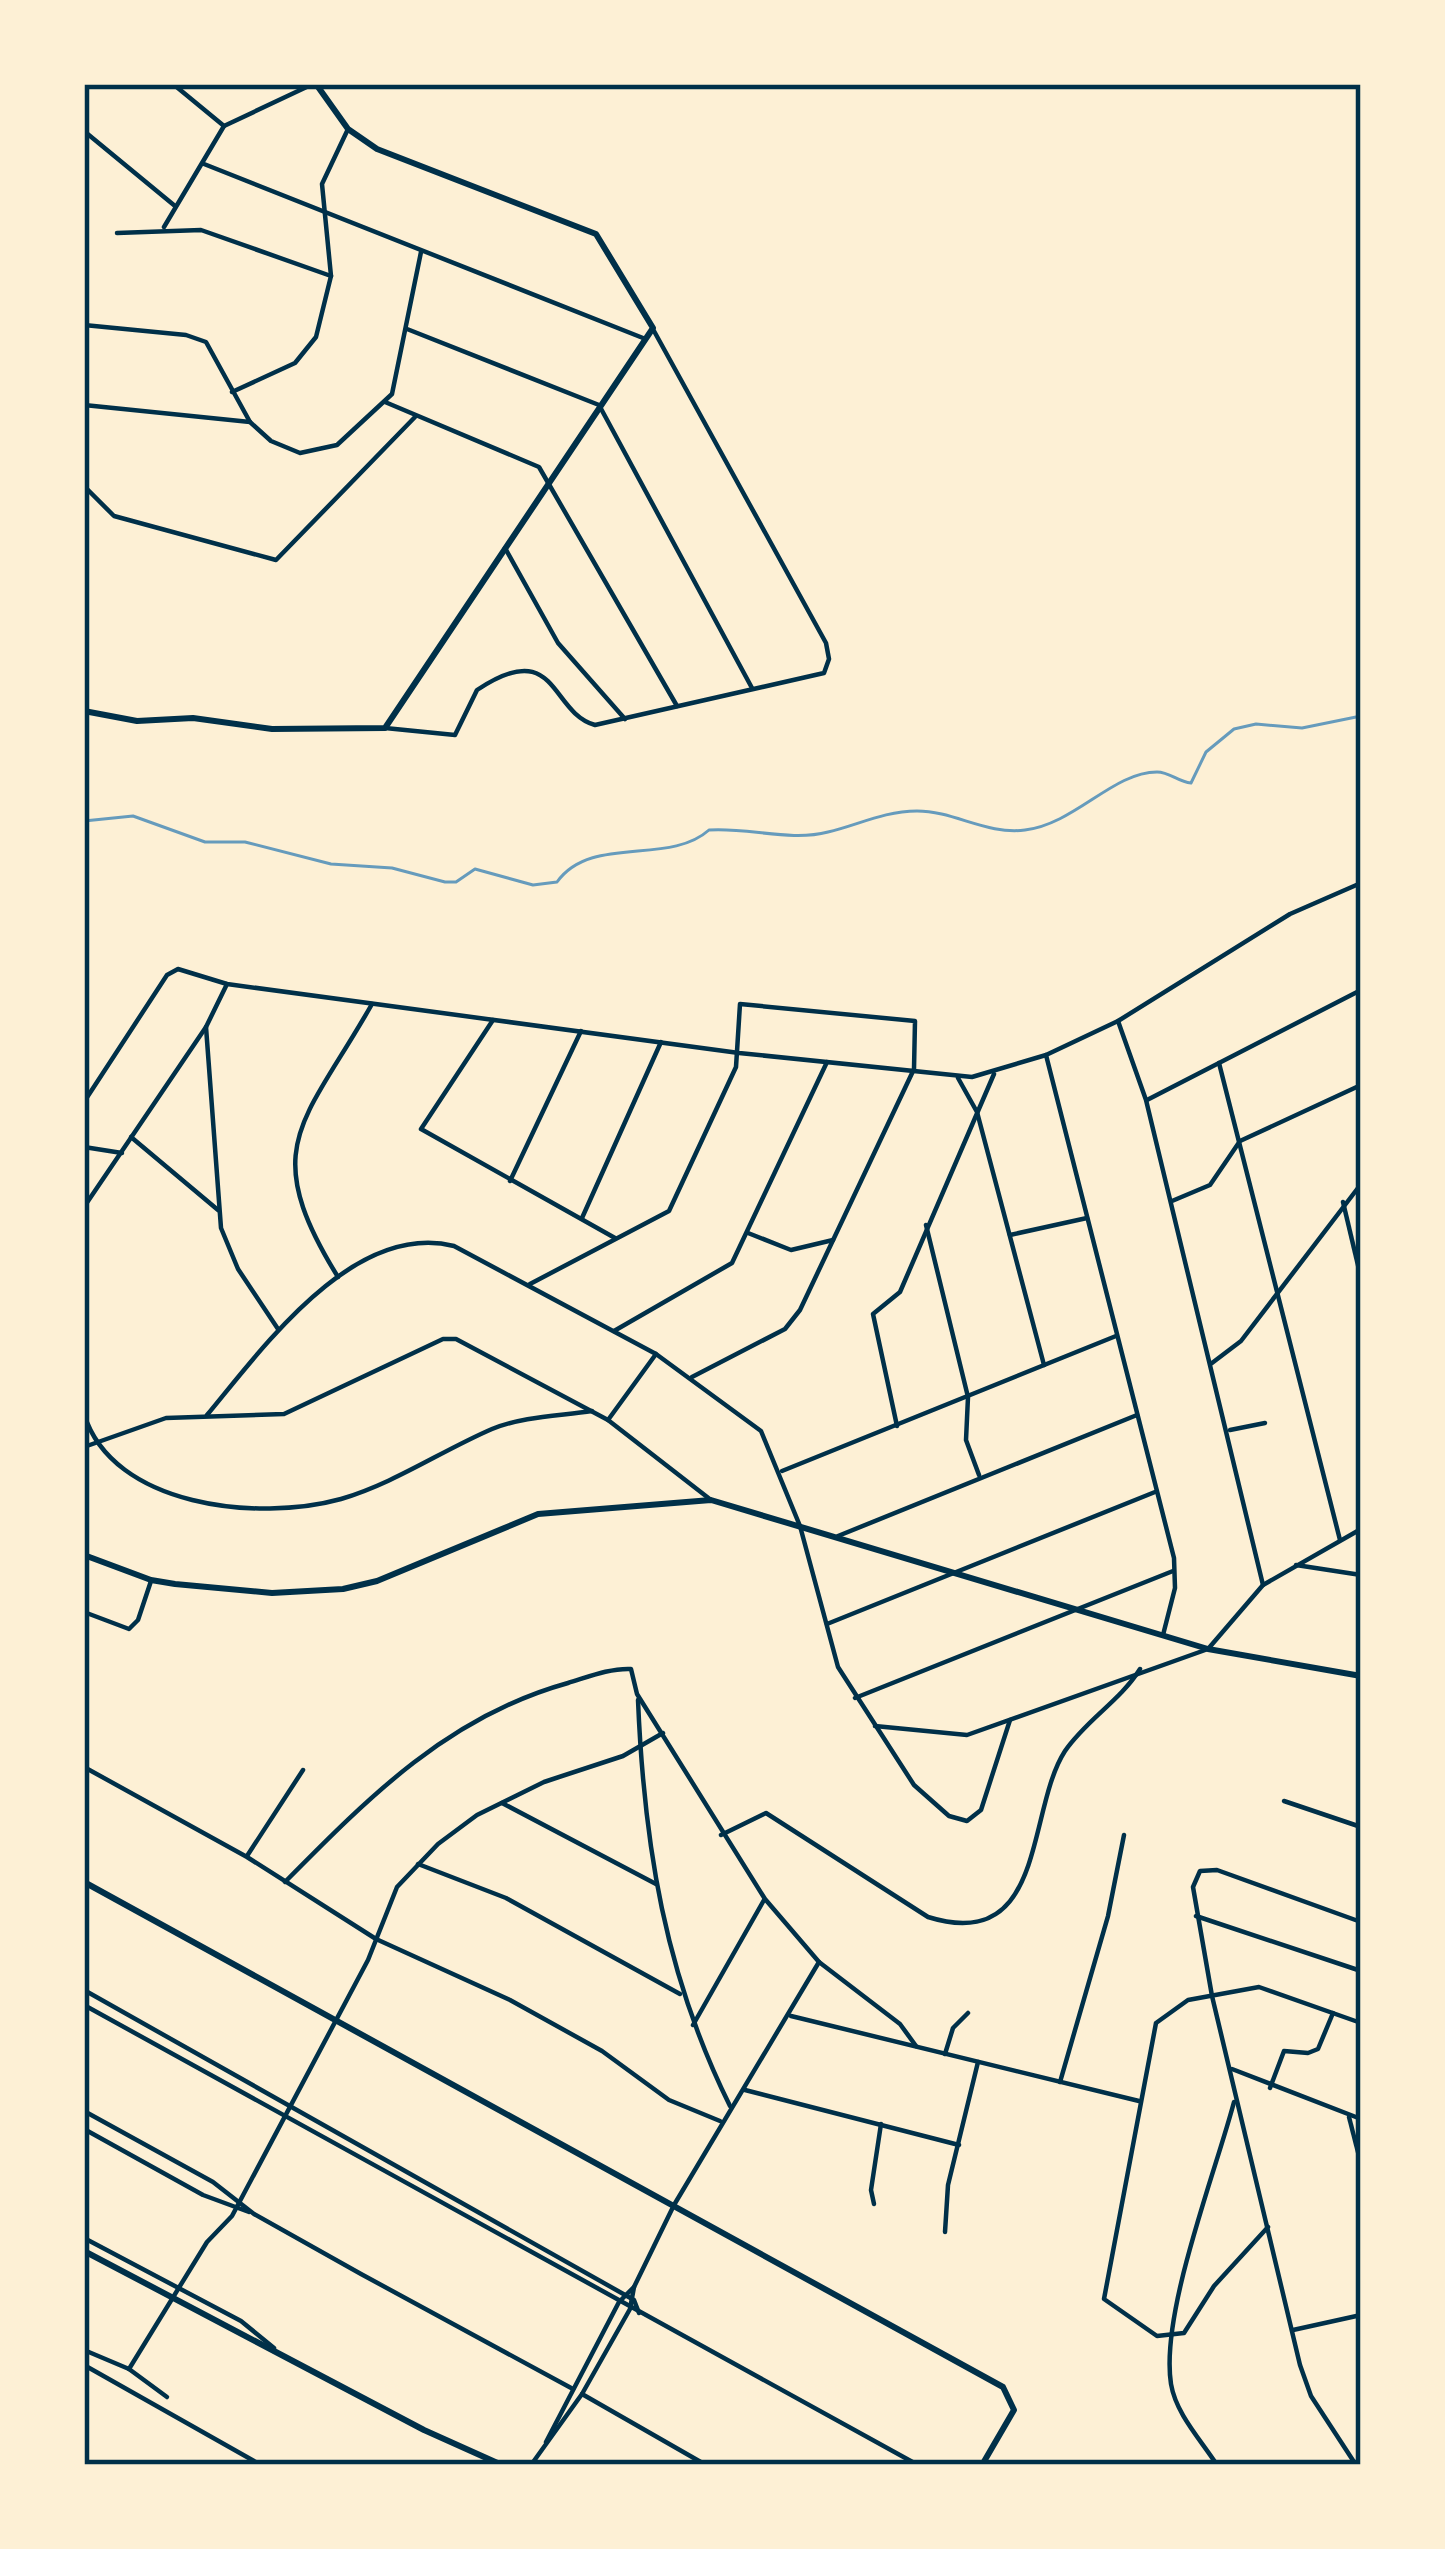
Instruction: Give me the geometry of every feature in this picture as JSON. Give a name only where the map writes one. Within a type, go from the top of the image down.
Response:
[{"type":"street","points":[[172,84],[224,126]]},
{"type":"street","points":[[84,711],[137,722],[193,718],[305,730],[385,728],[455,734],[477,690],[522,672],[548,679],[588,724],[817,676],[827,667],[830,652],[596,234],[394,158],[348,129],[314,84],[224,126],[163,230]]},
{"type":"street","points":[[232,392],[295,363],[316,337],[331,275],[322,184],[348,129]]},
{"type":"street","points":[[84,131],[175,206]]},
{"type":"street","points":[[204,164],[643,338]]},
{"type":"street","points":[[117,233],[163,230],[230,238],[331,275]]},
{"type":"street","points":[[84,325],[198,338],[212,349],[250,422],[271,441],[300,453],[337,446],[366,424],[396,381],[421,252]]},
{"type":"street","points":[[385,728],[652,328]]},
{"type":"street","points":[[406,329],[599,405],[752,688]]},
{"type":"street","points":[[385,402],[496,453],[528,460],[549,478],[677,706]]},
{"type":"street","points":[[84,405],[250,422]]},
{"type":"street","points":[[84,486],[113,516],[266,560],[284,556],[415,416]]},
{"type":"street","points":[[504,548],[558,643],[625,719]]},
{"type":"street","points":[[84,1102],[172,970],[196,971],[227,984],[739,1053],[957,1076],[994,1074],[1118,1021],[1290,914],[1361,883]]},
{"type":"street","points":[[84,1207],[206,1027],[227,984]]},
{"type":"street","points":[[1146,1100],[1361,990]]},
{"type":"street","points":[[338,1277],[302,1215],[293,1156],[307,1119],[372,1004]]},
{"type":"street","points":[[530,1284],[669,1211],[739,1053],[740,1004],[918,1022],[914,1069],[794,1320],[690,1378]]},
{"type":"street","points":[[493,1020],[421,1129],[615,1238]]},
{"type":"street","points":[[1118,1021],[1146,1100],[1263,1585]]},
{"type":"street","points":[[206,1027],[218,1210],[238,1269],[278,1329]]},
{"type":"street","points":[[510,1181],[581,1031]]},
{"type":"street","points":[[582,1218],[661,1041]]},
{"type":"street","points":[[1046,1055],[1175,1570],[1163,1635]]},
{"type":"street","points":[[614,1331],[725,1268],[748,1233],[827,1061]]},
{"type":"street","points":[[1219,1063],[1280,1288],[1340,1541]]},
{"type":"street","points":[[897,1426],[873,1314],[896,1300],[994,1074]]},
{"type":"street","points":[[957,1076],[977,1112],[1044,1365]]},
{"type":"street","points":[[1170,1201],[1210,1185],[1240,1141],[1361,1084]]},
{"type":"street","points":[[131,1137],[218,1210]]},
{"type":"street","points":[[84,1147],[122,1153]]},
{"type":"street","points":[[1212,1364],[1241,1342],[1361,1184]]},
{"type":"street","points":[[1343,1202],[1360,1272]]},
{"type":"street","points":[[1010,1235],[1087,1218]]},
{"type":"street","points":[[926,1225],[968,1397],[966,1440],[980,1478]]},
{"type":"street","points":[[748,1233],[791,1250],[833,1240]]},
{"type":"street","points":[[208,1414],[278,1329],[338,1277],[385,1254],[438,1242],[530,1284],[656,1354],[760,1431],[800,1526],[825,1625],[855,1698],[914,1785],[949,1816],[967,1821],[981,1810],[1010,1720]]},
{"type":"street","points":[[780,1472],[1116,1336]]},
{"type":"street","points":[[84,1448],[166,1418],[284,1414],[443,1339],[456,1339],[608,1420],[711,1500]]},
{"type":"street","points":[[608,1420],[656,1354]]},
{"type":"street","points":[[84,1414],[93,1444],[126,1474],[175,1494],[255,1507],[336,1500],[382,1485],[494,1429],[592,1411]]},
{"type":"street","points":[[838,1536],[1137,1415]]},
{"type":"street","points":[[1228,1430],[1265,1423]]},
{"type":"street","points":[[825,1625],[1155,1492]]},
{"type":"street","points":[[84,1555],[151,1580],[272,1593],[343,1588],[377,1581],[538,1514],[711,1500],[1208,1649],[1361,1676]]},
{"type":"street","points":[[875,1726],[967,1736],[1140,1669],[1208,1649],[1263,1585],[1361,1529]]},
{"type":"street","points":[[1295,1565],[1361,1575]]},
{"type":"street","points":[[855,1698],[1175,1570]]},
{"type":"street","points":[[84,1612],[129,1629],[138,1620],[151,1580]]},
{"type":"street","points":[[285,1882],[399,1770],[471,1720],[536,1692],[622,1669],[633,1671],[656,1884],[680,1994],[731,2109]]},
{"type":"street","points":[[721,1835],[757,1813],[766,1813],[928,1917],[950,1924],[991,1916],[1019,1888],[1064,1754],[1121,1698],[1140,1669]]},
{"type":"street","points":[[637,1694],[765,1899],[819,1962],[900,2024],[916,2046]]},
{"type":"street","points":[[129,2369],[236,2204],[338,2018],[389,1900],[418,1864],[458,1826],[500,1802],[640,1747],[663,1733]]},
{"type":"street","points":[[84,1767],[247,1857],[376,1939],[510,2000],[602,2051],[669,2101],[720,2121]]},
{"type":"street","points":[[247,1857],[303,1771]]},
{"type":"street","points":[[1284,1801],[1361,1827]]},
{"type":"street","points":[[500,1802],[656,1884]]},
{"type":"street","points":[[1060,2082],[1108,1916],[1124,1835]]},
{"type":"street","points":[[418,1864],[506,1898],[680,1994]]},
{"type":"street","points":[[1356,2465],[1311,2396],[1235,2099],[1192,1887],[1200,1871],[1217,1870],[1361,1922]]},
{"type":"street","points":[[84,1882],[1003,2387],[1013,2402],[1011,2419],[982,2465]]},
{"type":"street","points":[[693,2025],[765,1899]]},
{"type":"street","points":[[1196,1916],[1361,1971]]},
{"type":"street","points":[[546,2444],[556,2437],[630,2309],[634,2287],[720,2121],[746,2090],[819,1962]]},
{"type":"street","points":[[1268,2227],[1214,2286],[1184,2333],[1157,2336],[1104,2299],[1156,2023],[1175,2006],[1259,1987],[1361,2023]]},
{"type":"street","points":[[84,1990],[634,2300],[640,2313]]},
{"type":"street","points":[[84,2005],[281,2118],[918,2465]]},
{"type":"street","points":[[1270,2088],[1284,2050],[1308,2054],[1318,2049],[1333,2012]]},
{"type":"street","points":[[945,2054],[953,2028],[968,2013]]},
{"type":"street","points":[[791,2016],[1139,2101]]},
{"type":"street","points":[[945,2232],[946,2197],[978,2062]]},
{"type":"street","points":[[1231,2069],[1270,2088],[1361,2119]]},
{"type":"street","points":[[746,2090],[959,2145]]},
{"type":"street","points":[[1217,2465],[1176,2400],[1170,2366],[1173,2337],[1235,2099]]},
{"type":"street","points":[[84,2111],[236,2204],[573,2389]]},
{"type":"street","points":[[1348,2116],[1361,2164]]},
{"type":"street","points":[[874,2204],[871,2190],[880,2125]]},
{"type":"street","points":[[84,2129],[236,2204]]},
{"type":"street","points":[[84,2238],[241,2321],[282,2356]]},
{"type":"street","points":[[84,2251],[171,2300],[502,2465]]},
{"type":"street","points":[[531,2465],[623,2295],[634,2287]]},
{"type":"street","points":[[1293,2330],[1361,2315]]},
{"type":"street","points":[[84,2350],[129,2369],[167,2397]]},
{"type":"street","points":[[84,2365],[261,2465]]},
{"type":"street","points":[[582,2394],[706,2465]]},
{"type":"waterway","points":[[84,821],[133,816],[205,842],[245,842],[331,864],[392,868],[445,882],[456,882],[475,869],[533,885],[557,882],[589,859],[673,847],[709,830],[814,835],[917,811],[997,829],[1025,830],[1061,818],[1141,774],[1162,772],[1191,783],[1206,752],[1234,729],[1256,724],[1302,728],[1361,716]]}]
